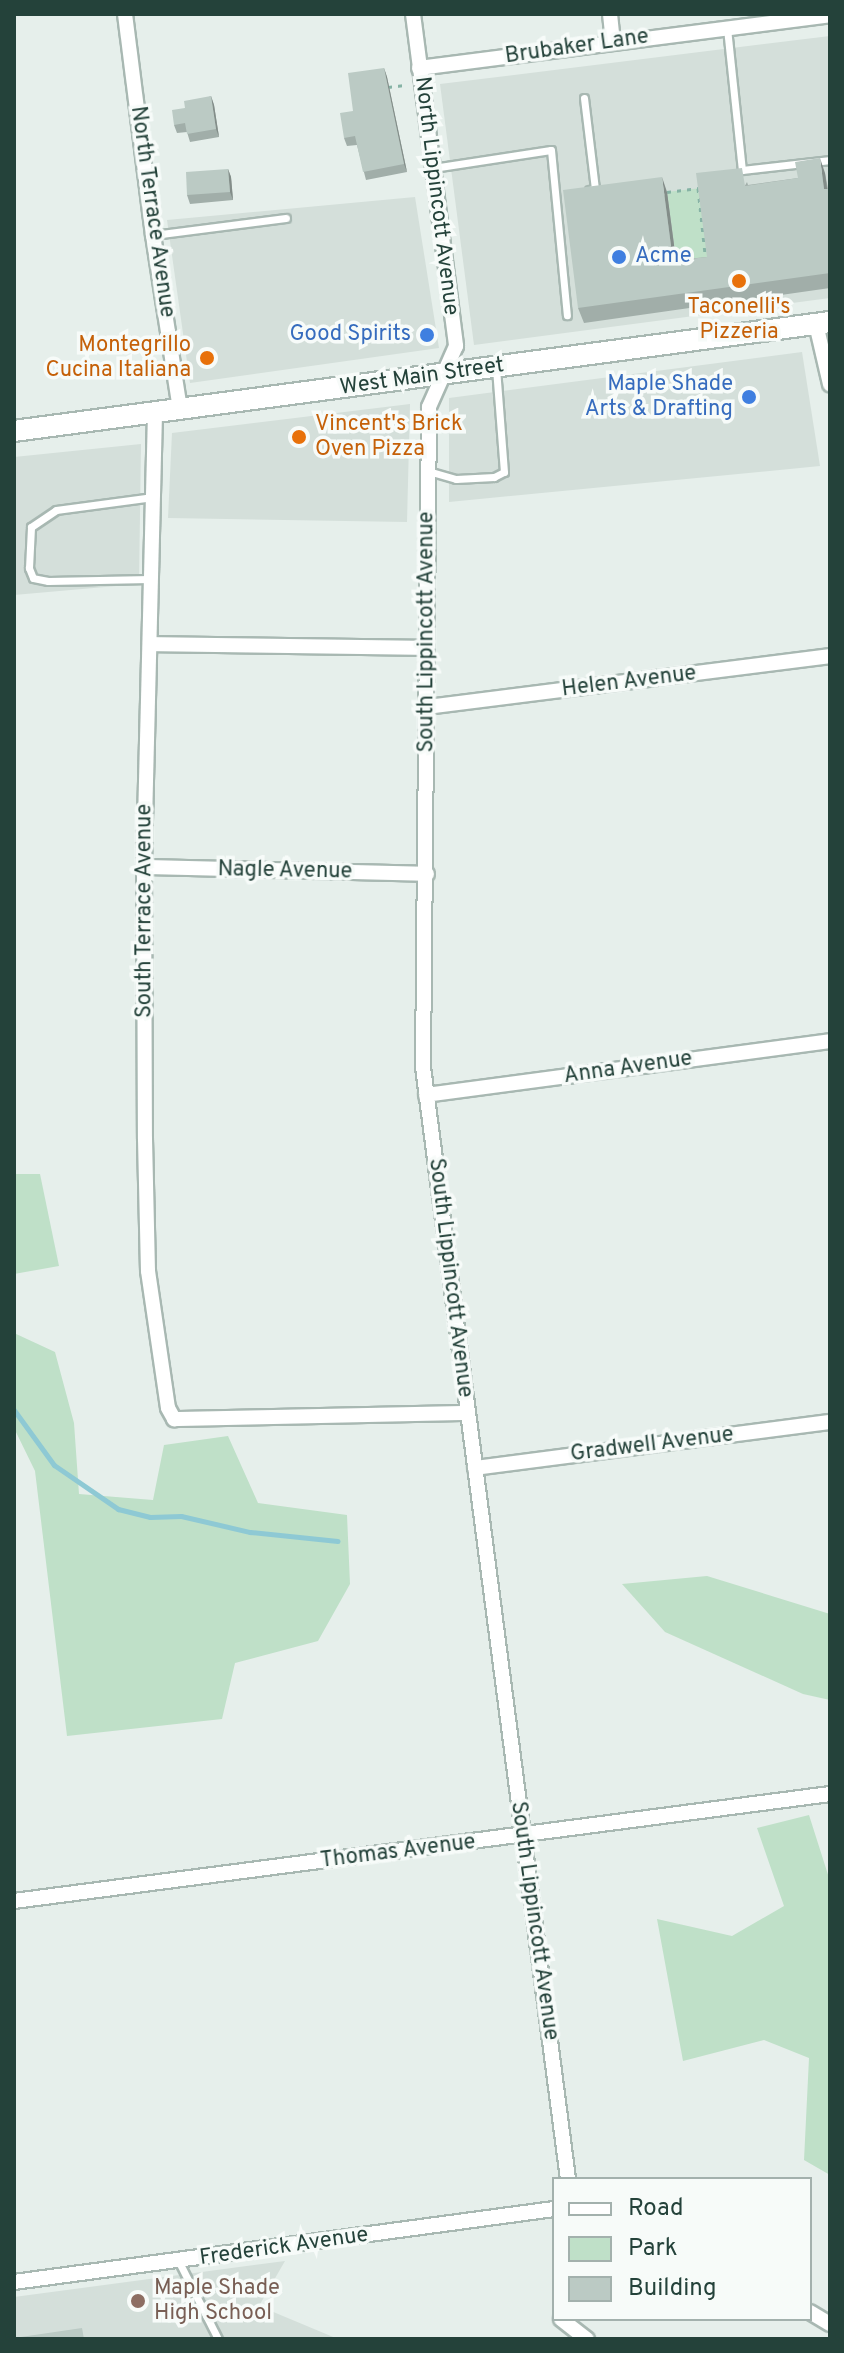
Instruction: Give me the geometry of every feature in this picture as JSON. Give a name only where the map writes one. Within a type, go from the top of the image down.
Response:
[{"type":"main road","name":"West Main Street","points":[[14,431],[823,323]]},
{"type":"street","name":"North Terrace Avenue","points":[[125,14],[153,235],[180,410]]},
{"type":"street","name":"North Lippincott Avenue","points":[[413,14],[456,346],[441,374]]},
{"type":"street","points":[[610,14],[613,41]]},
{"type":"street","name":"Brubaker Lane","points":[[419,68],[830,15]]},
{"type":"street","points":[[823,323],[830,384]]},
{"type":"street","name":"South Lippincott Avenue","points":[[441,374],[429,401],[427,874],[423,999],[426,1095],[568,2177]]},
{"type":"street","name":"South Terrace Avenue","points":[[155,413],[144,867],[148,1271],[168,1408],[174,1419],[467,1413]]},
{"type":"street","points":[[150,644],[427,648]]},
{"type":"street","name":"Helen Avenue","points":[[427,707],[830,656]]},
{"type":"street","name":"Nagle Avenue","points":[[144,867],[427,874]]},
{"type":"street","name":"Anna Avenue","points":[[426,1095],[830,1041]]},
{"type":"street","name":"Gradwell Avenue","points":[[475,1468],[830,1422]]},
{"type":"street","name":"Thomas Avenue","points":[[14,1901],[523,1837],[830,1794]]},
{"type":"street","name":"Frederick Avenue","points":[[14,2282],[552,2209]]},
{"type":"street","points":[[812,2313],[830,2324]]},
{"type":"street","points":[[564,2321],[587,2339]]},
{"type":"lane","points":[[727,28],[742,170],[830,160]]},
{"type":"lane","points":[[582,190],[595,189],[584,98]]},
{"type":"lane","points":[[433,168],[551,150],[567,315]]},
{"type":"lane","points":[[555,192],[569,191]]},
{"type":"lane","points":[[153,235],[286,218]]},
{"type":"lane","points":[[428,471],[456,479],[494,477],[504,472],[506,466],[495,367]]},
{"type":"lane","points":[[151,579],[48,581],[33,578],[29,568],[31,527],[56,510],[153,497]]},
{"type":"lane","points":[[179,2262],[218,2339]]},
{"type":"path","points":[[388,87],[405,85]]},
{"type":"path","points":[[653,193],[706,186]]},
{"type":"path","points":[[698,188],[705,253]]},
{"type":"shaded area","points":[[830,36],[830,298],[474,345],[440,84]]},
{"type":"shaded area","points":[[415,197],[439,348],[190,383],[167,220]]},
{"type":"shaded area","points":[[802,352],[820,466],[449,502],[449,398]]},
{"type":"shaded area","points":[[410,404],[407,522],[168,518],[172,433]]},
{"type":"shaded area","points":[[141,444],[139,584],[14,595],[14,457]]},
{"type":"shaded area","name":"Maple Shade High School","points":[[285,2261],[259,2306],[338,2339],[14,2339],[14,2297]]},
{"type":"green space","points":[[701,188],[713,272],[678,275],[667,192]]},
{"type":"green space","points":[[14,1174],[40,1174],[59,1266],[14,1274]]},
{"type":"green space","points":[[14,1333],[55,1352],[74,1423],[79,1494],[153,1500],[164,1445],[228,1436],[258,1503],[347,1515],[350,1584],[318,1641],[235,1663],[222,1719],[67,1736],[35,1471],[14,1428]]},
{"type":"green space","points":[[707,1576],[830,1614],[830,1700],[803,1694],[665,1632],[622,1584]]},
{"type":"green space","points":[[809,1815],[830,1881],[830,2175],[804,2160],[809,2058],[764,2040],[683,2061],[657,1919],[732,1936],[784,1906],[757,1828]]},
{"type":"building","points":[[384,68],[404,164],[363,172],[355,136],[344,138],[340,113],[353,111],[348,73]]},
{"type":"building","points":[[211,96],[216,129],[187,134],[185,123],[174,125],[172,110],[185,108],[184,101]]},
{"type":"building","points":[[820,158],[824,189],[830,189],[830,273],[578,308],[563,190],[662,177],[673,261],[707,257],[696,173],[742,168],[745,186],[798,178],[795,162]]},
{"type":"building","points":[[228,169],[230,192],[187,195],[186,172]]},
{"type":"building","points":[[82,2328],[84,2339],[14,2339],[14,2338]]},
{"type":"waterway","points":[[14,1410],[54,1465],[118,1509],[150,1517],[181,1516],[250,1532],[338,1541]]},
{"type":"place","name":"Acme","points":[[619,257]]},
{"type":"place","name":"Taconelli's Pizzeria","points":[[739,281]]},
{"type":"place","name":"Good Spirits","points":[[427,335]]},
{"type":"place","name":"Montegrillo Cucina Italiana","points":[[207,358]]},
{"type":"place","name":"Maple Shade Arts & Drafting","points":[[749,397]]},
{"type":"place","name":"Vincent's Brick Oven Pizza","points":[[299,437]]},
{"type":"place","name":"Maple Shade High School","points":[[138,2301]]}]
